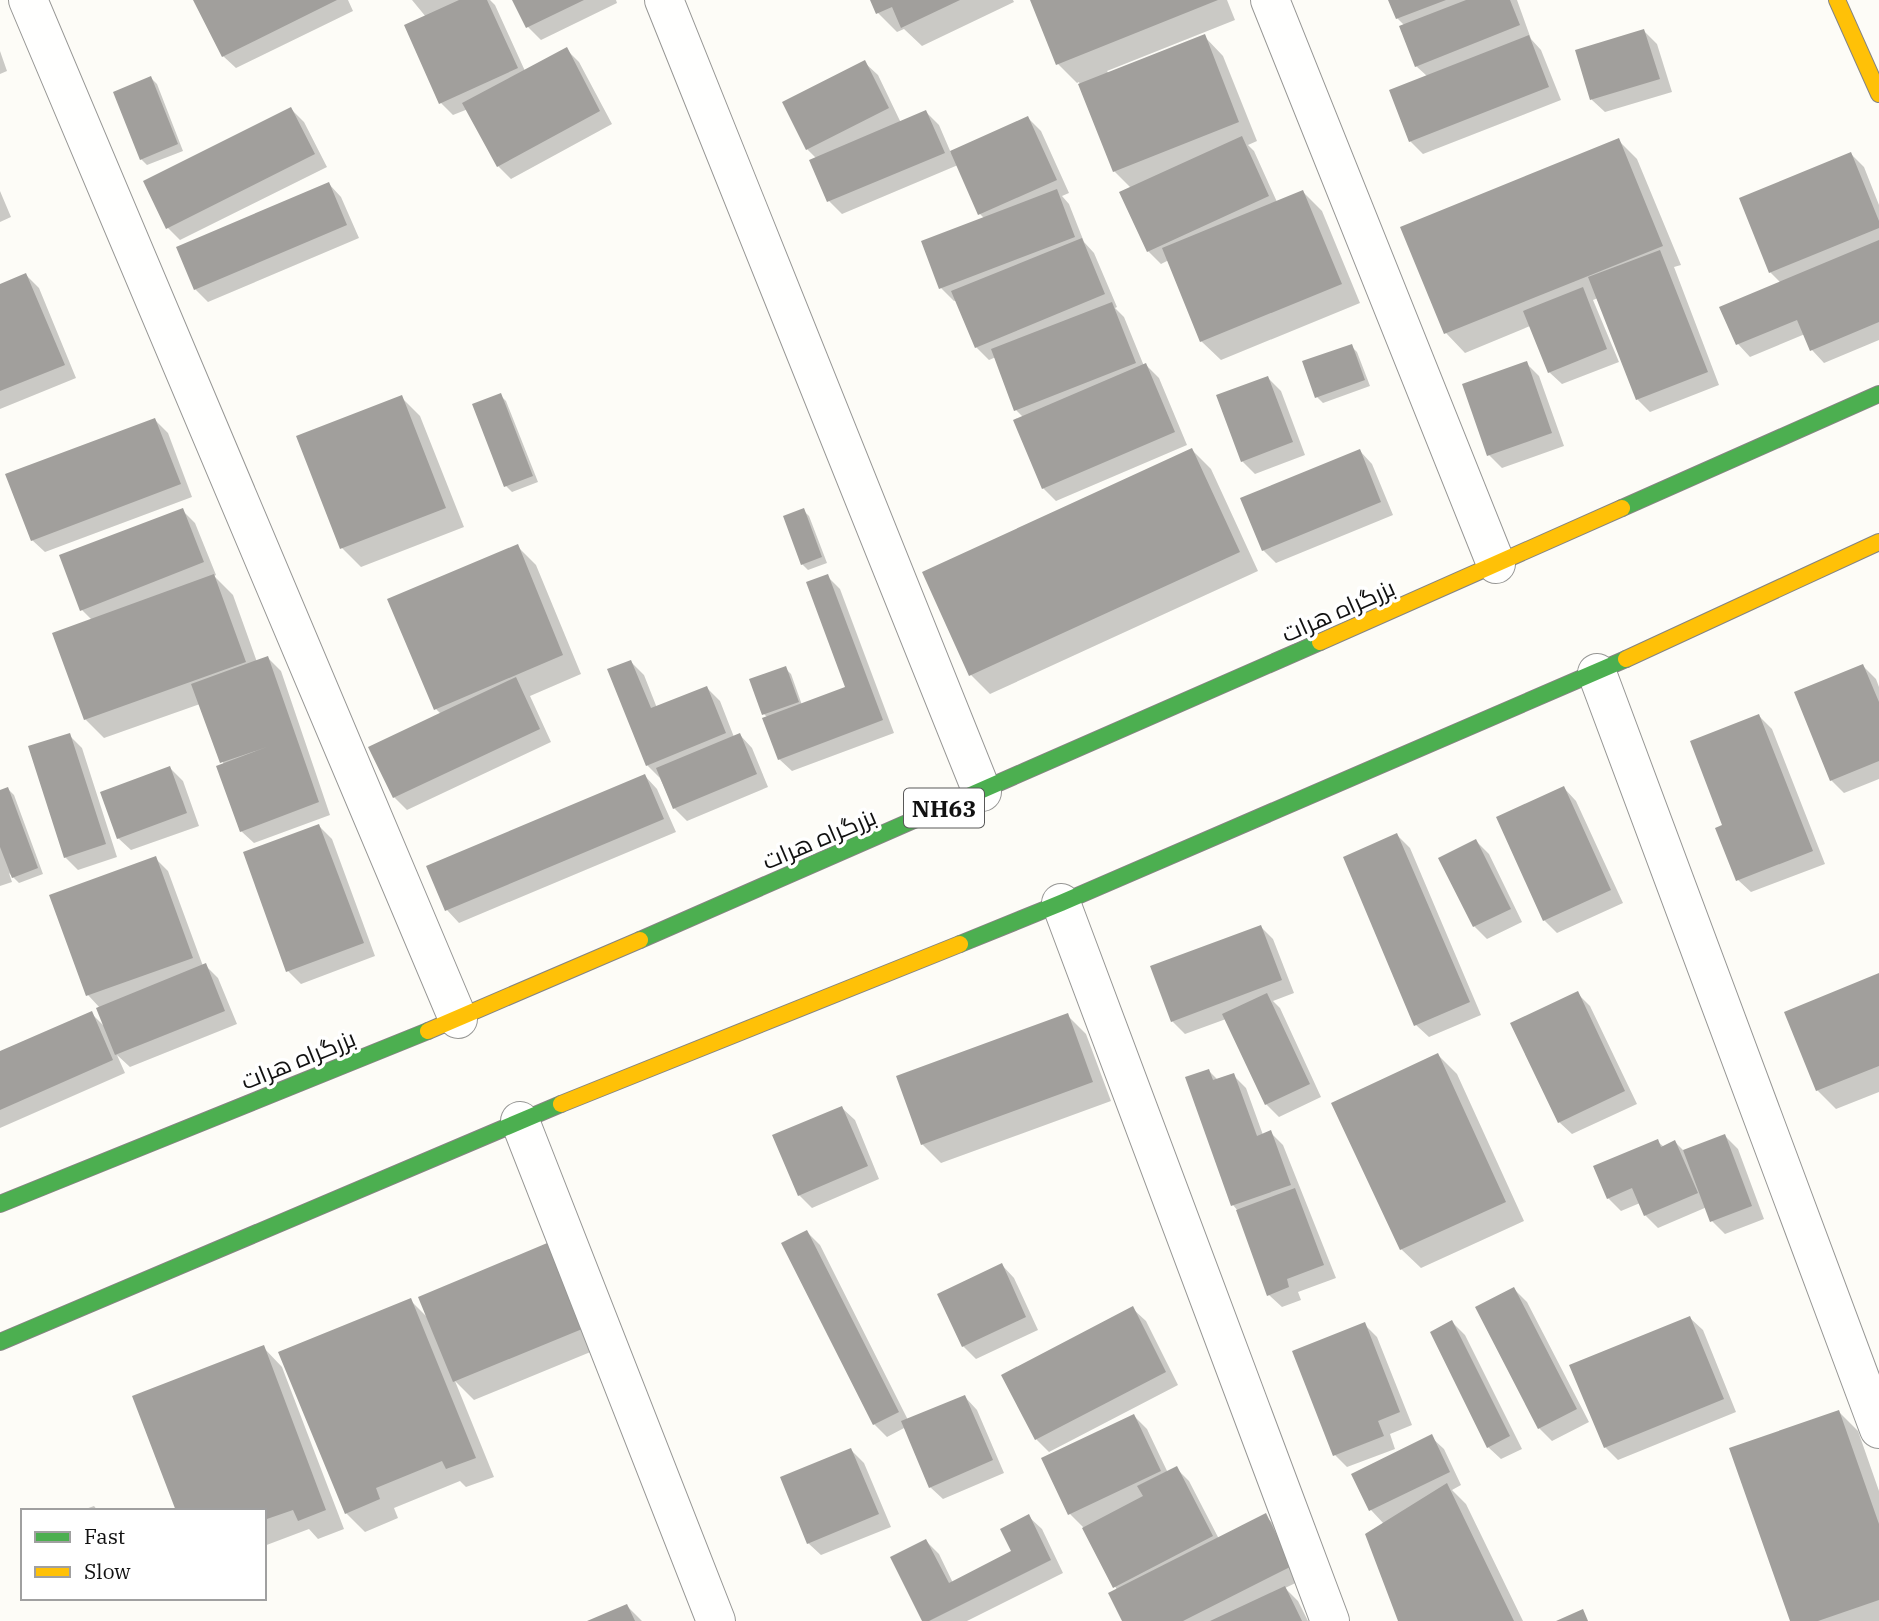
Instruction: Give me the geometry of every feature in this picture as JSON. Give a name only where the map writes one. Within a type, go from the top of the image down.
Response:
[{"type":"highway","points":[[1837,0],[1879,94]]},
{"type":"highway","name":"بزرگراه هرات","points":[[0,1203],[458,1019],[982,792],[1879,394]]},
{"type":"highway","points":[[0,1342],[520,1121],[1061,903],[1597,673],[1879,542]]},
{"type":"street","points":[[28,0],[458,1019]]},
{"type":"street","points":[[664,0],[982,792]]},
{"type":"street","points":[[1270,0],[1496,564]]},
{"type":"street","points":[[1597,673],[1879,1429]]},
{"type":"street","points":[[1061,903],[1330,1621]]},
{"type":"street","points":[[520,1121],[716,1621]]},
{"type":"building","points":[[193,0],[337,0],[222,57]]},
{"type":"building","points":[[459,0],[487,0],[518,68],[439,104],[404,25]]},
{"type":"building","points":[[512,0],[584,0],[526,28]]},
{"type":"building","points":[[870,0],[960,0],[901,28],[892,7],[876,14]]},
{"type":"building","points":[[1030,0],[1218,0],[1056,65]]},
{"type":"building","points":[[1388,0],[1446,0],[1396,19]]},
{"type":"building","points":[[1466,0],[1510,0],[1520,25],[1415,67],[1399,26]]},
{"type":"building","points":[[1644,29],[1660,79],[1590,100],[1575,50]]},
{"type":"building","points":[[1205,34],[1239,122],[1113,172],[1078,84]]},
{"type":"building","points":[[1529,35],[1549,87],[1409,142],[1389,90]]},
{"type":"building","points":[[567,47],[600,111],[497,167],[462,103]]},
{"type":"building","points":[[865,60],[889,108],[806,150],[782,102]]},
{"type":"building","points":[[151,76],[178,144],[140,160],[113,92]]},
{"type":"building","points":[[291,107],[315,154],[166,229],[143,181]]},
{"type":"building","points":[[926,110],[945,153],[827,202],[809,160]]},
{"type":"building","points":[[1028,116],[1057,180],[978,215],[950,151]]},
{"type":"building","points":[[1242,136],[1269,196],[1147,252],[1119,192]]},
{"type":"building","points":[[1619,138],[1663,246],[1444,334],[1400,227]]},
{"type":"building","points":[[1851,152],[1879,221],[1879,228],[1769,273],[1739,198]]},
{"type":"building","points":[[329,182],[347,225],[194,290],[176,247]]},
{"type":"building","points":[[1057,189],[1075,237],[939,289],[921,241]]},
{"type":"building","points":[[1303,190],[1342,284],[1200,342],[1162,248]]},
{"type":"building","points":[[1082,238],[1105,294],[975,348],[951,291]]},
{"type":"building","points":[[1879,240],[1879,322],[1810,351],[1797,320],[1736,345],[1719,307]]},
{"type":"building","points":[[1660,250],[1708,372],[1636,400],[1588,277]]},
{"type":"building","points":[[26,273],[65,365],[0,391],[0,284]]},
{"type":"building","points":[[1583,287],[1607,349],[1548,373],[1523,311]]},
{"type":"building","points":[[1112,302],[1136,363],[1014,411],[991,349]]},
{"type":"building","points":[[1352,344],[1365,380],[1315,398],[1302,361]]},
{"type":"building","points":[[1527,361],[1552,433],[1487,456],[1462,384]]},
{"type":"building","points":[[1146,363],[1175,432],[1042,489],[1013,420]]},
{"type":"building","points":[[1268,376],[1293,442],[1241,462],[1216,395]]},
{"type":"building","points":[[501,393],[533,476],[504,487],[472,404]]},
{"type":"building","points":[[402,395],[446,508],[340,549],[296,436]]},
{"type":"building","points":[[155,418],[181,484],[31,541],[5,474]]},
{"type":"building","points":[[1192,448],[1240,552],[969,676],[922,572]]},
{"type":"building","points":[[1360,449],[1381,502],[1262,551],[1240,498]]},
{"type":"building","points":[[183,508],[204,562],[80,611],[59,555]]},
{"type":"building","points":[[804,508],[822,557],[801,565],[783,516]]},
{"type":"building","points":[[518,544],[563,655],[434,710],[387,599]]},
{"type":"building","points":[[214,574],[246,662],[84,720],[52,633]]},
{"type":"building","points":[[828,574],[883,720],[778,760],[762,718],[845,687],[806,582]]},
{"type":"building","points":[[268,656],[319,802],[240,832],[216,766],[267,747],[220,763],[191,684]]},
{"type":"building","points":[[631,660],[651,708],[707,686],[726,733],[646,766],[607,669]]},
{"type":"building","points":[[1863,664],[1879,702],[1879,761],[1830,781],[1794,692]]},
{"type":"building","points":[[786,666],[799,702],[762,715],[749,679]]},
{"type":"building","points":[[516,677],[540,729],[393,798],[368,747]]},
{"type":"building","points":[[1759,714],[1813,851],[1736,881],[1715,828],[1722,825],[1690,741]]},
{"type":"building","points":[[70,733],[106,844],[64,858],[28,746]]},
{"type":"building","points":[[740,733],[757,774],[673,809],[656,768]]},
{"type":"building","points":[[170,766],[187,813],[117,839],[100,792]]},
{"type":"building","points":[[645,774],[664,819],[445,911],[426,866]]},
{"type":"building","points":[[1564,786],[1611,890],[1543,921],[1496,817]]},
{"type":"building","points":[[8,787],[38,868],[12,878],[0,847],[0,790]]},
{"type":"building","points":[[319,824],[364,943],[286,972],[243,852]]},
{"type":"building","points":[[1397,833],[1470,1002],[1414,1026],[1343,857]]},
{"type":"building","points":[[1476,839],[1511,909],[1473,927],[1438,858]]},
{"type":"building","points":[[156,856],[193,958],[86,996],[49,895]]},
{"type":"building","points":[[1261,925],[1282,980],[1171,1022],[1150,966]]},
{"type":"building","points":[[206,963],[225,1011],[115,1055],[96,1008]]},
{"type":"building","points":[[1879,973],[1879,1066],[1816,1091],[1784,1012]]},
{"type":"building","points":[[1578,991],[1625,1091],[1558,1123],[1510,1023]]},
{"type":"building","points":[[1267,993],[1310,1084],[1265,1105],[1222,1014]]},
{"type":"building","points":[[92,1011],[113,1060],[0,1110],[0,1051]]},
{"type":"building","points":[[1068,1013],[1093,1082],[921,1145],[896,1076]]},
{"type":"building","points":[[1438,1053],[1506,1202],[1400,1250],[1331,1103]]},
{"type":"building","points":[[1209,1069],[1213,1080],[1234,1073],[1257,1136],[1271,1130],[1291,1185],[1231,1206],[1185,1077]]},
{"type":"building","points":[[842,1106],[868,1166],[798,1196],[772,1135]]},
{"type":"building","points":[[1725,1134],[1752,1206],[1710,1222],[1683,1150]]},
{"type":"building","points":[[1658,1139],[1661,1147],[1675,1140],[1698,1193],[1644,1216],[1632,1188],[1607,1199],[1593,1166]]},
{"type":"building","points":[[1295,1188],[1324,1265],[1287,1279],[1289,1287],[1267,1296],[1236,1210]]},
{"type":"building","points":[[807,1230],[899,1412],[873,1425],[781,1243]]},
{"type":"building","points":[[552,1241],[587,1327],[453,1382],[418,1297]]},
{"type":"building","points":[[1002,1263],[1026,1317],[962,1347],[937,1294]]},
{"type":"building","points":[[1514,1287],[1577,1409],[1538,1429],[1475,1307]]},
{"type":"building","points":[[411,1298],[476,1458],[446,1469],[442,1461],[376,1488],[380,1499],[345,1514],[278,1352]]},
{"type":"building","points":[[1133,1306],[1166,1372],[1035,1440],[1001,1375]]},
{"type":"building","points":[[1690,1316],[1724,1399],[1604,1448],[1569,1365]]},
{"type":"building","points":[[1452,1320],[1510,1436],[1487,1448],[1430,1332]]},
{"type":"building","points":[[1365,1322],[1400,1412],[1378,1421],[1384,1436],[1333,1456],[1292,1351]]},
{"type":"building","points":[[264,1345],[326,1510],[298,1521],[293,1510],[266,1519],[266,1509],[175,1509],[132,1396]]},
{"type":"building","points":[[965,1395],[993,1460],[929,1488],[901,1421]]},
{"type":"building","points":[[1839,1410],[1879,1524],[1879,1600],[1818,1621],[1790,1621],[1729,1448]]},
{"type":"building","points":[[1134,1414],[1161,1471],[1068,1515],[1041,1458]]},
{"type":"building","points":[[1432,1434],[1450,1472],[1369,1511],[1351,1474]]},
{"type":"building","points":[[851,1448],[879,1514],[807,1544],[780,1477]]},
{"type":"building","points":[[1177,1466],[1213,1536],[1113,1588],[1082,1528],[1143,1496],[1137,1486]]},
{"type":"building","points":[[1447,1483],[1514,1621],[1398,1621],[1365,1534]]},
{"type":"building","points":[[1266,1513],[1292,1566],[1183,1621],[1122,1621],[1108,1593]]},
{"type":"building","points":[[1029,1514],[1051,1560],[929,1621],[922,1621],[890,1557],[926,1539],[949,1583],[1011,1551],[1000,1529]]},
{"type":"building","points":[[1285,1586],[1302,1621],[1210,1621]]},
{"type":"building","points":[[627,1604],[635,1621],[587,1621]]},
{"type":"building","points":[[1583,1609],[1588,1621],[1556,1621]]},
{"type":"traffic: fast","points":[[1622,508],[1879,394]]},
{"type":"traffic: fast","points":[[640,940],[1320,642]]},
{"type":"traffic: fast","points":[[960,944],[1626,659]]},
{"type":"traffic: fast","points":[[0,1204],[428,1031]]},
{"type":"traffic: fast","points":[[0,1342],[561,1104]]},
{"type":"traffic: slow","points":[[1837,0],[1879,94]]},
{"type":"traffic: slow","points":[[1320,642],[1622,508]]},
{"type":"traffic: slow","points":[[1626,659],[1879,542]]},
{"type":"traffic: slow","points":[[428,1031],[640,940]]},
{"type":"traffic: slow","points":[[561,1104],[960,944]]}]
